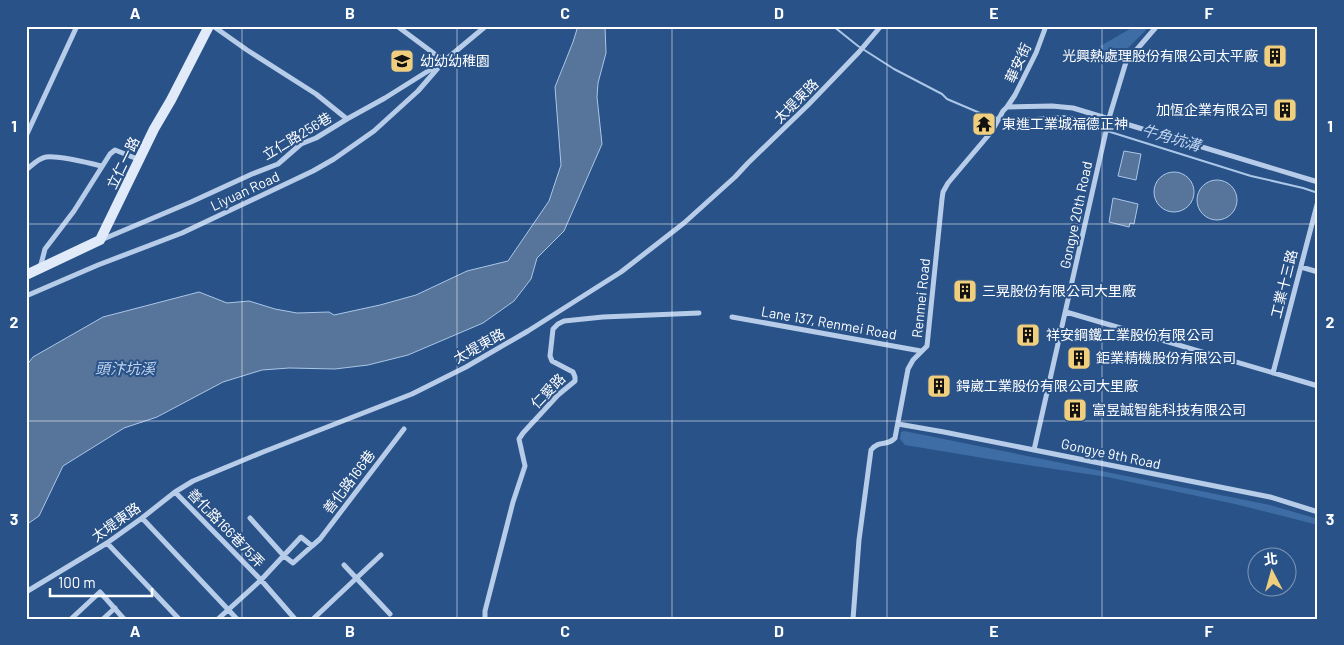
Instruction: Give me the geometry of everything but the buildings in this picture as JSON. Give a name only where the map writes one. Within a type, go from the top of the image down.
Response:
[{"type":"street","points":[[26,136],[77,26]]},
{"type":"street","name":"立仁一路","points":[[100,240],[154,129],[209,26]]},
{"type":"street","points":[[214,26],[255,56],[316,94],[347,119]]},
{"type":"street","points":[[397,26],[444,61],[486,26]]},
{"type":"street","name":"太堤東路","points":[[26,592],[107,543],[175,492],[193,481],[412,394],[466,367],[528,331],[621,272],[684,223],[735,177],[860,52],[881,26]]},
{"type":"street","name":"華安街","points":[[997,122],[1015,96],[1036,53],[1046,26]]},
{"type":"street","name":"Gongye 20th Road","points":[[1034,450],[1109,120],[1126,62],[1157,26]]},
{"type":"street","name":"立仁路256巷","points":[[100,240],[278,164],[301,144],[316,138],[385,98],[444,61]]},
{"type":"street","name":"Liyuan Road","points":[[26,296],[98,265],[182,233],[313,171],[374,131],[418,91],[444,61]]},
{"type":"street","points":[[1005,109],[1062,106],[1074,108],[1318,182]]},
{"type":"street","name":"Renmei Road","points":[[853,619],[859,540],[871,450],[876,444],[894,440],[908,369],[911,363],[927,346],[944,192],[948,183],[992,131],[997,122]]},
{"type":"street","points":[[39,269],[44,250],[74,211],[110,154],[115,150],[140,160]]},
{"type":"street","points":[[26,170],[38,160],[46,157],[102,166]]},
{"type":"street","name":"工業十三路","points":[[1273,373],[1318,201]]},
{"type":"street","points":[[26,275],[100,240]]},
{"type":"street","points":[[1301,267],[1318,272]]},
{"type":"street","points":[[1066,312],[1318,386]]},
{"type":"street","name":"仁愛路","points":[[484,619],[519,481],[525,466],[520,439],[523,433],[558,395],[575,381],[576,377],[574,372],[552,361],[550,356],[553,329],[564,321],[603,317],[699,313]]},
{"type":"street","name":"Lane 137, Renmei Road","points":[[732,317],[921,351]]},
{"type":"street","name":"Gongye 9th Road","points":[[898,424],[1270,498],[1318,512]]},
{"type":"street","name":"善化路166巷","points":[[284,556],[293,563],[320,539],[404,430]]},
{"type":"street","name":"善化路166巷75弄","points":[[175,492],[261,580],[295,619]]},
{"type":"street","points":[[142,518],[237,619]]},
{"type":"street","points":[[250,518],[284,556]]},
{"type":"street","points":[[218,619],[261,580],[301,537],[312,546]]},
{"type":"street","points":[[107,543],[179,619]]},
{"type":"street","points":[[313,619],[381,555]]},
{"type":"street","points":[[344,565],[390,614]]},
{"type":"street","points":[[71,619],[100,592],[124,619]]},
{"type":"street","points":[[103,619],[115,608]]},
{"type":"shaded area","points":[[1135,26],[1148,26],[1122,54],[1116,55],[1097,48]]},
{"type":"shaded area","points":[[904,431],[1270,505],[1318,519],[1318,525],[1235,504],[1107,477],[905,445],[900,439],[901,432]]},
{"type":"water","name":"頭汴坑溪","points":[[578,26],[605,26],[606,53],[598,83],[597,97],[602,144],[564,231],[537,258],[531,279],[514,301],[483,323],[408,355],[368,365],[335,369],[289,368],[262,370],[223,382],[157,417],[124,428],[63,466],[39,516],[26,525],[26,366],[33,357],[103,317],[199,292],[227,303],[249,301],[297,313],[329,312],[334,315],[416,295],[467,271],[508,261],[549,201],[561,165],[555,87]]},
{"type":"water","points":[[1124,151],[1141,154],[1136,180],[1118,176]]},
{"type":"water","points":[[1178,172],[1185,175],[1191,181],[1194,192],[1193,200],[1185,209],[1178,212],[1170,212],[1163,209],[1155,200],[1154,188],[1157,181],[1166,173]]},
{"type":"water","points":[[1221,180],[1228,183],[1234,189],[1237,200],[1236,208],[1228,217],[1221,220],[1213,220],[1206,217],[1198,208],[1197,196],[1200,189],[1209,181]]},
{"type":"water","points":[[1113,198],[1138,204],[1134,224],[1130,223],[1129,227],[1109,222]]},
{"type":"waterway","name":"牛角坑溝","points":[[833,26],[858,46],[894,69],[942,94],[947,99],[987,116],[1009,120],[1072,117],[1091,126],[1251,176],[1318,193]]},
{"type":"place","name":"光興熱處理股份有限公司太平廠","points":[[1275,56]]},
{"type":"place","name":"幼幼幼稚園","points":[[402,61]]},
{"type":"place","name":"加恆企業有限公司","points":[[1285,110]]},
{"type":"place","name":"東進工業城福德正神","points":[[984,124]]},
{"type":"place","name":"三晃股份有限公司大里廠","points":[[965,291]]},
{"type":"place","name":"祥安鋼鐵工業股份有限公司","points":[[1028,335]]},
{"type":"place","name":"鉅業精機股份有限公司","points":[[1079,358]]},
{"type":"place","name":"鍀崴工業股份有限公司大里廠","points":[[939,386]]},
{"type":"place","name":"富昱誠智能科技有限公司","points":[[1075,410]]}]
